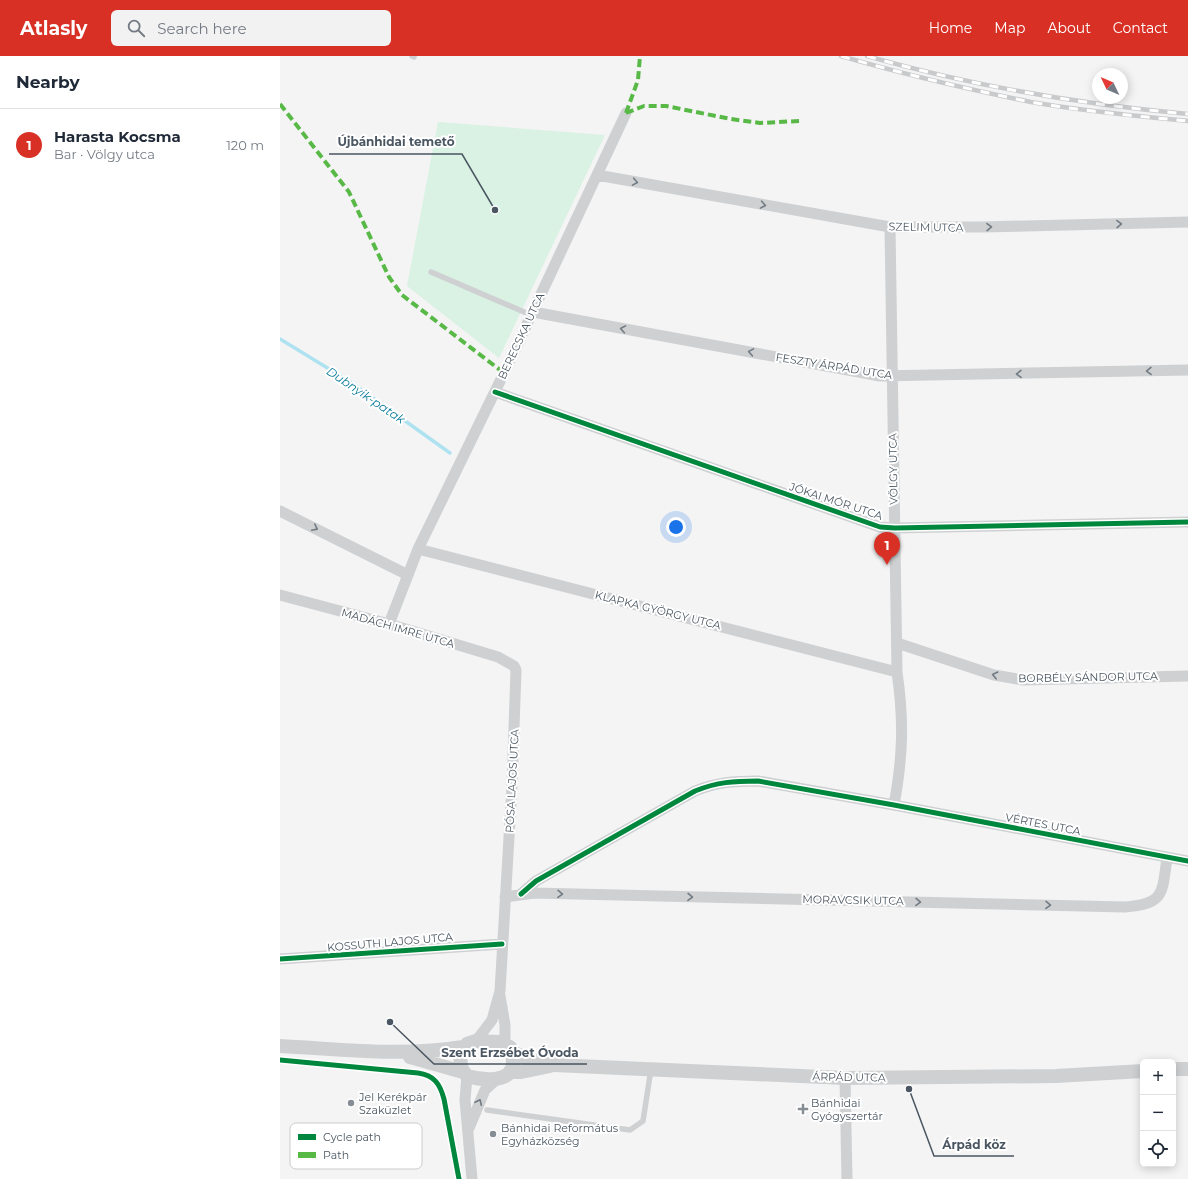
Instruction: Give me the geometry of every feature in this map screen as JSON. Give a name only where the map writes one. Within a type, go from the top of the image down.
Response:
[{"type":"street","name":"BERECSKA UTCA","points":[[390,624],[418,549],[495,392],[626,113]]},
{"type":"street","name":"SZELIM UTCA","points":[[597,175],[890,227],[982,227],[1188,222]]},
{"type":"street","name":"VÖLGY UTCA","points":[[890,227],[891,377],[897,672],[903,731],[901,766],[894,805]]},
{"type":"street","name":"FESZTY ÁRPÁD UTCA","points":[[532,314],[891,377],[1188,370]]},
{"type":"street","name":"JÓKAI MÓR UTCA","points":[[495,392],[880,527],[895,528],[1188,522]]},
{"type":"street","points":[[280,511],[408,575]]},
{"type":"street","name":"KLAPKA GYÖRGY UTCA","points":[[418,549],[897,672]]},
{"type":"street","name":"MADÁCH IMRE UTCA","points":[[280,595],[390,624],[498,657],[514,666]]},
{"type":"street","name":"BORBÉLY SÁNDOR UTCA","points":[[897,643],[994,675],[1023,680],[1188,676]]},
{"type":"street","name":"PÓSA LAJOS UTCA","points":[[500,991],[518,676],[514,666]]},
{"type":"street","name":"VÉRTES UTCA","points":[[521,894],[543,877],[695,791],[714,783],[758,781],[894,805],[1188,861]]},
{"type":"street","name":"MORAVCSIK UTCA","points":[[505,897],[534,893],[1125,907],[1151,902],[1159,896],[1163,887],[1167,858]]},
{"type":"street","name":"KOSSUTH LAJOS UTCA","points":[[280,959],[321,958],[502,944]]},
{"type":"street","points":[[280,1046],[380,1052],[438,1052],[463,1048],[476,1041],[492,1020],[500,991]]},
{"type":"street","points":[[380,1052],[418,1058],[465,1074],[497,1079],[502,1078],[511,1072],[513,1067],[500,991]]},
{"type":"street","points":[[476,1041],[499,1042],[509,1048]]},
{"type":"street","points":[[463,1048],[459,1061],[465,1074],[464,1100],[472,1179]]},
{"type":"street","name":"ÁRPÁD UTCA","points":[[509,1048],[531,1060],[554,1065],[845,1078],[1048,1076],[1140,1071]]},
{"type":"street","name":"ÁRPÁD UTCA","points":[[511,1072],[554,1065]]},
{"type":"street","points":[[1176,1070],[1188,1069]]},
{"type":"street","points":[[845,1078],[847,1179]]},
{"type":"street","points":[[468,1130],[479,1100],[485,1090],[497,1079]]},
{"type":"lane","points":[[431,272],[532,314]]},
{"type":"lane","points":[[488,1110],[630,1130],[643,1121],[651,1069]]},
{"type":"green space","points":[[438,122],[605,135],[499,358],[407,286]]},
{"type":"waterway","name":"Dubnyik-patak","points":[[280,339],[352,383],[450,453]]},
{"type":"railway","points":[[841,56],[935,81],[1031,102],[1089,111],[1188,121]]},
{"type":"railway","points":[[867,56],[906,67],[986,85],[1107,105],[1188,114]]},
{"type":"marked path","points":[[626,113],[638,80],[640,56]]},
{"type":"marked path","points":[[280,104],[349,192],[389,277],[402,295],[504,373]]},
{"type":"marked path","points":[[626,113],[644,106],[666,106],[731,119],[760,123],[799,121]]},
{"type":"cycle path","points":[[495,392],[880,527],[895,528],[1188,522]]},
{"type":"cycle path","points":[[521,894],[536,881],[695,791],[718,784],[741,781],[758,781],[894,805],[1188,861]]},
{"type":"cycle path","points":[[280,959],[502,944]]},
{"type":"cycle path","points":[[280,1060],[418,1073],[432,1078],[436,1081],[444,1099],[459,1179]]},
{"type":"place","name":"Újbánhidai temető","points":[[495,210]]},
{"type":"place","name":"Harasta Kocsma","points":[[887,565]]},
{"type":"place","name":"Szent Erzsébet Óvoda","points":[[390,1022]]},
{"type":"place","name":"Árpád köz","points":[[909,1089]]},
{"type":"place","name":"Jel Kerékpár Szaküzlet","points":[[351,1103]]},
{"type":"place","name":"Bánhidai Gyógyszertár","points":[[803,1109]]},
{"type":"place","name":"Bánhidai Református Egyházközség","points":[[493,1134]]}]
